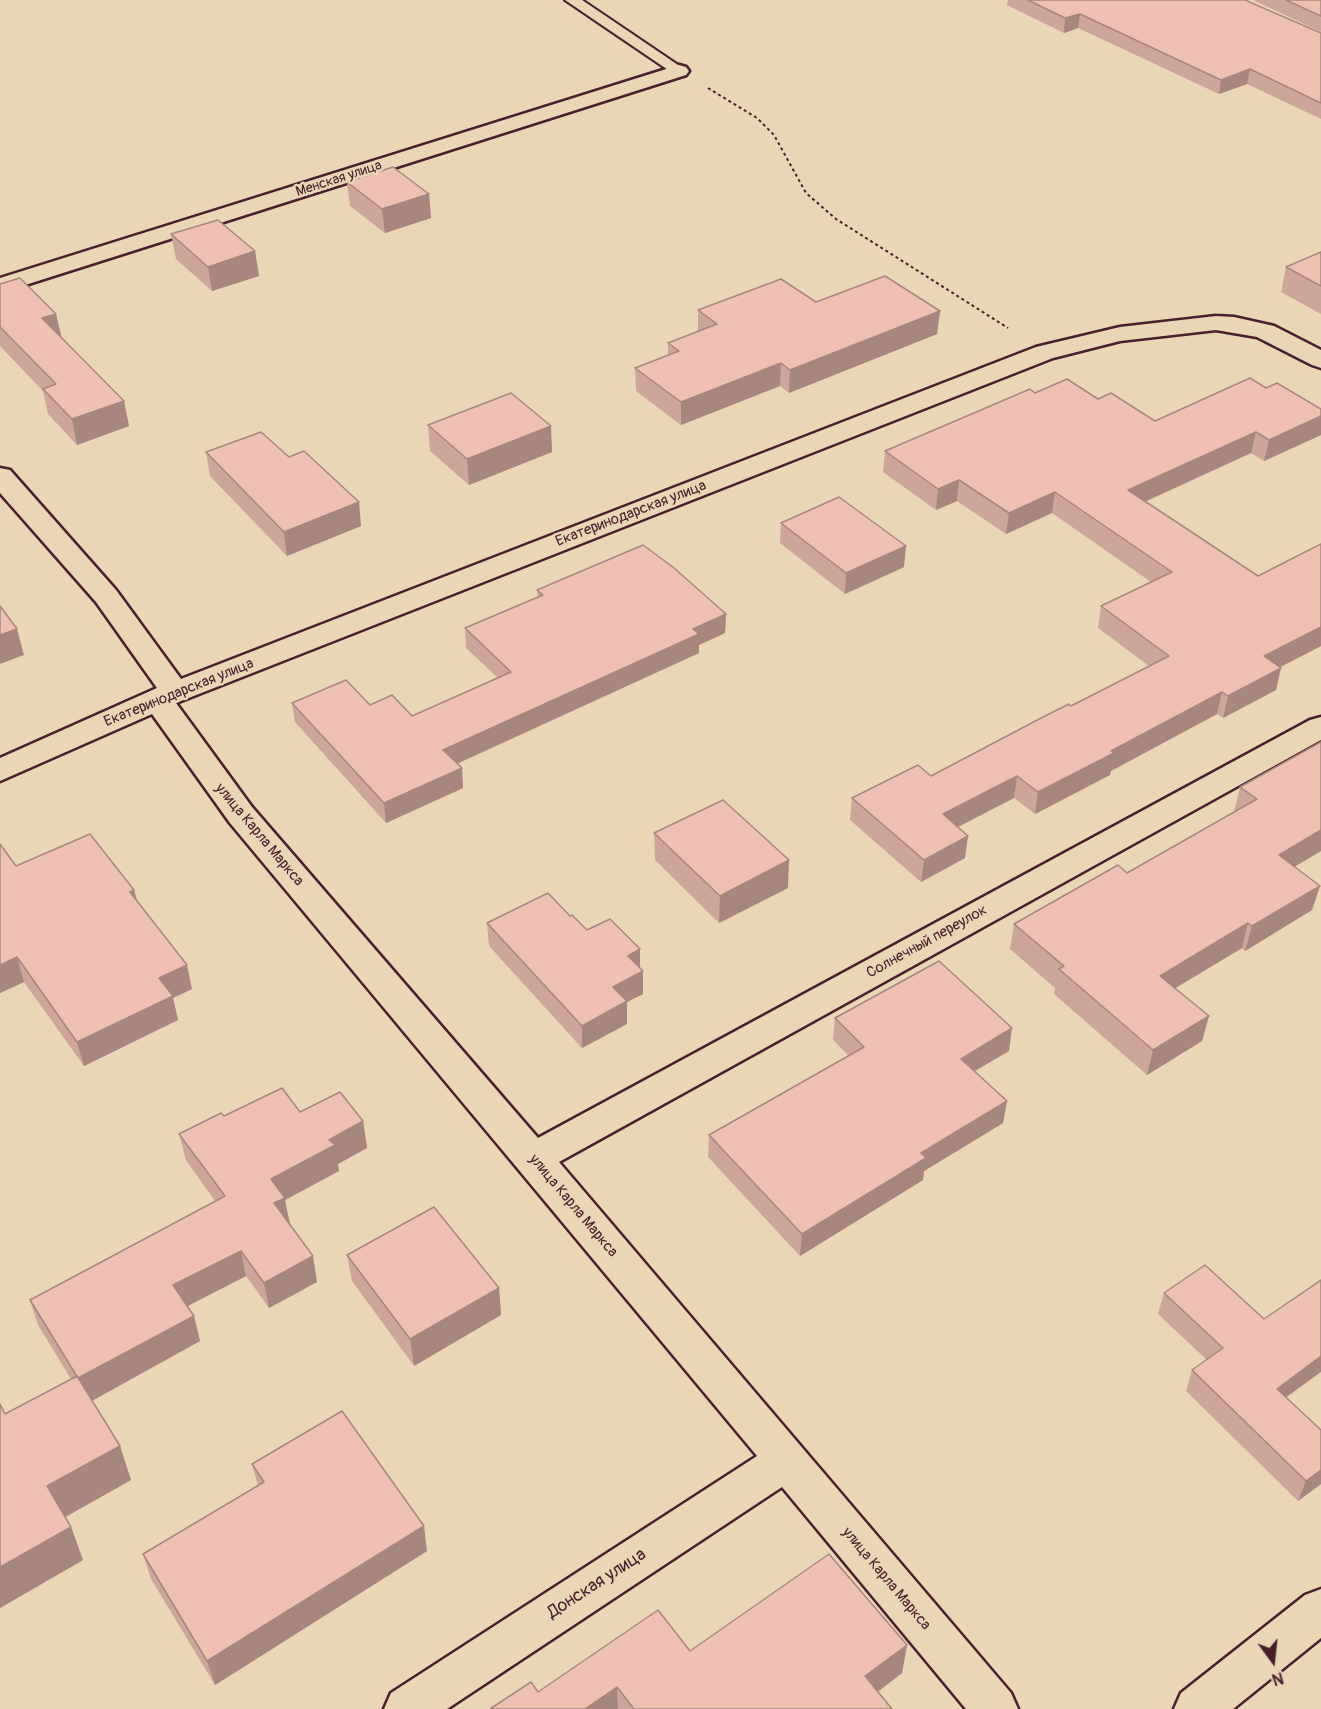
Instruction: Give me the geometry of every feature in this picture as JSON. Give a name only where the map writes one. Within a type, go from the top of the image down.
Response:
[{"type":"street","name":"Менская улица","points":[[0,286],[679,71]]},
{"type":"street","name":"Екатеринодарская улица","points":[[0,770],[166,696],[1045,352],[1120,334],[1184,325],[1234,324],[1278,335],[1321,360]]},
{"type":"street","name":"улица Карла Маркса","points":[[0,476],[106,596],[211,776],[241,815],[533,1158],[994,1709]]},
{"type":"street","name":"Солнечный переулок","points":[[533,1158],[1321,727]]},
{"type":"street","name":"Донская улица","points":[[407,1709],[787,1460]]},
{"type":"street","points":[[1197,1709],[1321,1610]]},
{"type":"lane","points":[[572,0],[679,71]]},
{"type":"path","points":[[679,71],[757,118],[774,135],[787,154],[795,176],[806,193],[836,219],[1045,352]]},
{"type":"building","points":[[1028,0],[1245,0],[1321,33],[1321,103],[1250,69],[1221,80],[1080,14],[1065,18]]},
{"type":"building","points":[[1286,0],[1321,0],[1321,16]]},
{"type":"building","points":[[393,167],[429,194],[382,209],[347,182]]},
{"type":"building","points":[[218,220],[255,251],[208,267],[171,234]]},
{"type":"building","points":[[1321,252],[1321,286],[1286,267]]},
{"type":"building","points":[[885,276],[940,311],[790,370],[781,363],[681,402],[635,368],[679,351],[668,343],[717,324],[698,310],[781,279],[816,302]]},
{"type":"building","points":[[20,278],[56,314],[42,318],[124,401],[72,419],[43,389],[56,384],[0,327],[0,284]]},
{"type":"building","points":[[1250,378],[1266,388],[1277,383],[1321,409],[1321,416],[1269,440],[1256,432],[1128,490],[1258,576],[1321,544],[1321,627],[1264,656],[1281,668],[1228,696],[1222,692],[1111,751],[1114,753],[1038,792],[1017,776],[943,814],[968,836],[924,860],[852,798],[918,765],[931,776],[1043,717],[1069,704],[1071,706],[1169,656],[1101,606],[1172,572],[1055,492],[1009,513],[959,480],[938,489],[885,451],[1030,389],[1035,393],[1067,379],[1098,399],[1111,393],[1155,421]]},
{"type":"building","points":[[511,393],[551,426],[467,459],[428,425]]},
{"type":"building","points":[[261,432],[289,457],[304,451],[359,502],[284,532],[206,452]]},
{"type":"building","points":[[839,497],[906,546],[846,573],[781,523]]},
{"type":"building","points":[[643,545],[674,568],[726,614],[693,629],[699,634],[443,750],[462,768],[384,803],[292,703],[346,680],[370,705],[392,695],[412,716],[511,672],[465,628],[543,595],[537,590]]},
{"type":"building","points":[[0,606],[17,629],[0,635]]},
{"type":"building","points":[[1321,742],[1321,830],[1279,855],[1320,886],[1252,926],[1248,923],[1160,976],[1209,1016],[1153,1050],[1059,969],[1064,966],[1014,924],[1118,865],[1127,873],[1257,799],[1240,787]]},
{"type":"building","points":[[723,800],[789,860],[720,896],[654,833]]},
{"type":"building","points":[[90,834],[134,890],[130,892],[187,965],[159,978],[173,996],[77,1042],[17,957],[0,965],[0,844],[16,866]]},
{"type":"building","points":[[548,893],[587,930],[610,919],[640,949],[628,956],[643,971],[613,987],[627,1001],[582,1026],[487,923]]},
{"type":"building","points":[[939,961],[1012,1028],[961,1059],[1007,1101],[921,1153],[926,1158],[802,1234],[709,1135],[864,1047],[835,1018]]},
{"type":"building","points":[[282,1088],[300,1112],[340,1092],[363,1121],[329,1140],[335,1145],[271,1179],[285,1198],[274,1203],[313,1256],[264,1283],[241,1251],[173,1285],[194,1316],[78,1378],[30,1300],[225,1196],[179,1134],[221,1113],[224,1116]]},
{"type":"building","points":[[434,1207],[499,1288],[410,1339],[347,1255]]},
{"type":"building","points":[[1205,1265],[1264,1319],[1321,1280],[1321,1356],[1277,1389],[1321,1430],[1321,1470],[1306,1481],[1192,1370],[1223,1348],[1164,1293]]},
{"type":"building","points":[[77,1376],[120,1446],[47,1486],[71,1527],[0,1567],[0,1404],[5,1414]]},
{"type":"building","points":[[342,1411],[424,1526],[207,1661],[143,1554],[264,1482],[252,1464]]},
{"type":"building","points":[[829,1554],[907,1645],[865,1676],[892,1709],[634,1709],[617,1687],[585,1709],[490,1709],[531,1682],[538,1692],[658,1610],[690,1651]]}]
